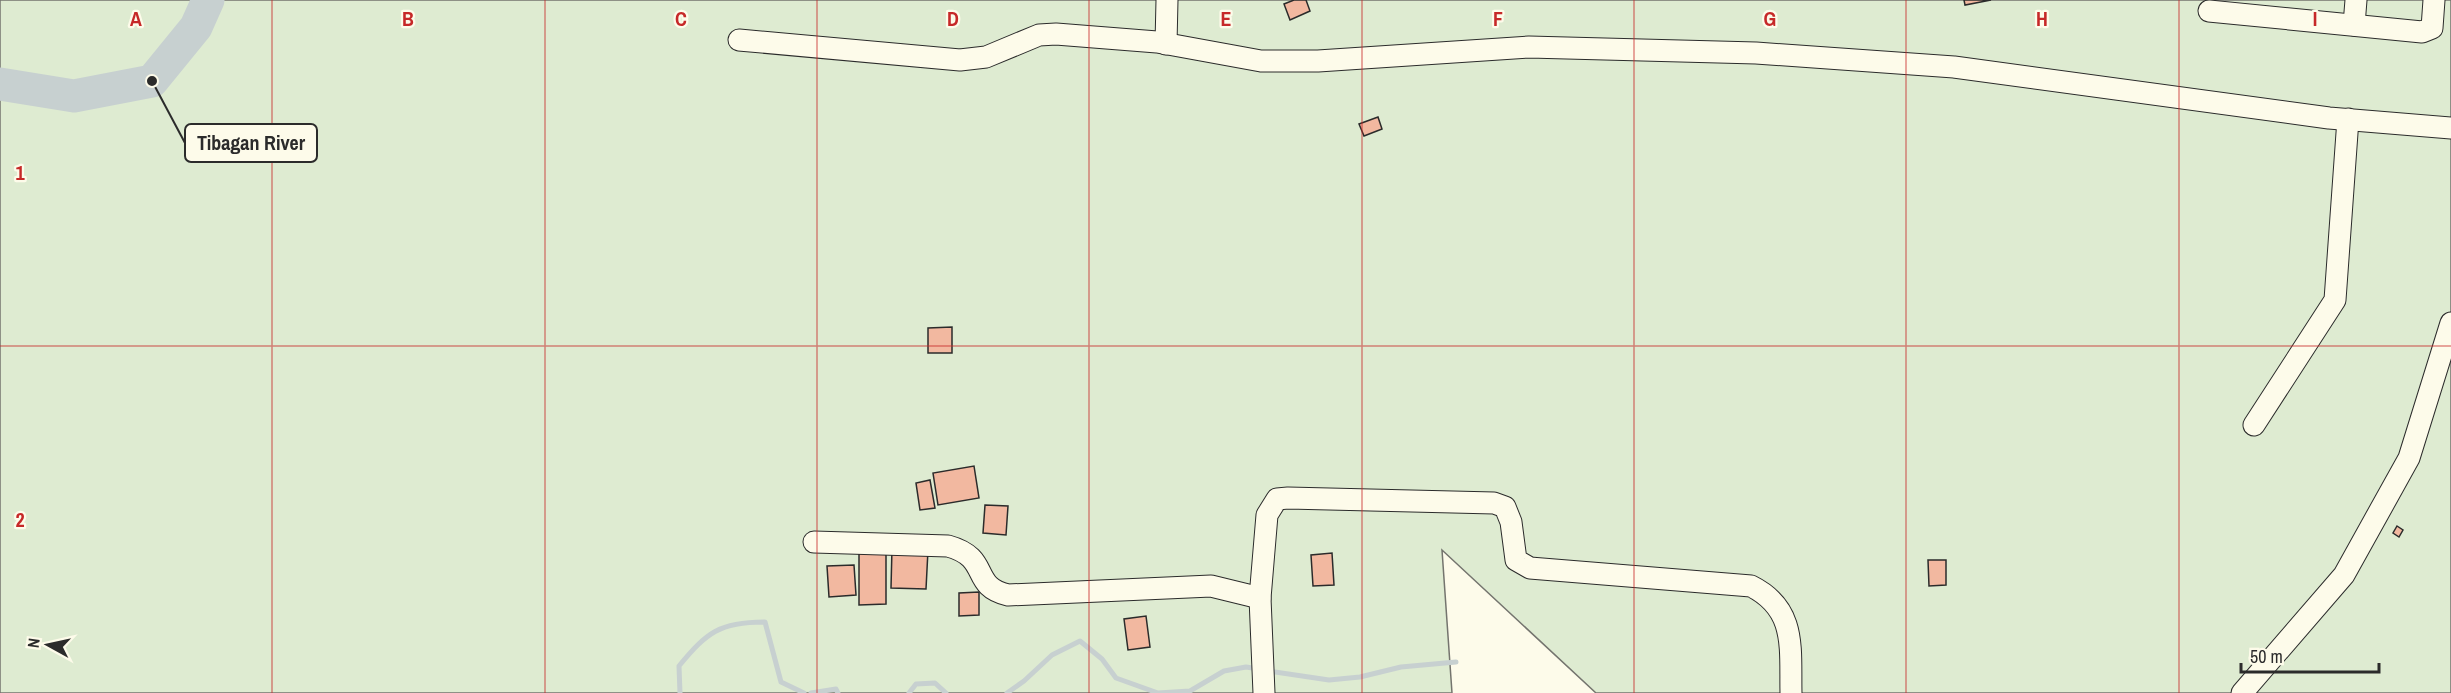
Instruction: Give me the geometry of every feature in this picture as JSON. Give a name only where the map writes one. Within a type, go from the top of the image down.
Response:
[{"type":"street","points":[[1166,44],[1167,0]]},
{"type":"street","points":[[2354,25],[2356,0]]},
{"type":"street","points":[[2209,14],[2282,9],[2354,25],[2422,32],[2432,28],[2434,0]]},
{"type":"street","points":[[739,40],[960,60],[986,57],[1039,35],[1056,34],[1166,44],[1261,61],[1318,61],[1529,47],[1756,53],[1954,67],[2348,120],[2451,128]]},
{"type":"street","points":[[2254,425],[2335,300],[2348,120]]},
{"type":"street","points":[[2242,693],[2344,575],[2409,458],[2451,323]]},
{"type":"street","points":[[1264,693],[1260,598],[1267,515],[1277,499],[1494,503],[1505,507],[1511,522],[1516,560],[1530,568],[1751,586],[1770,595],[1783,616],[1790,636],[1791,693]]},
{"type":"street","points":[[814,542],[948,546],[964,550],[979,566],[985,584],[993,592],[1008,595],[1211,586],[1260,598]]},
{"type":"green space","points":[[0,0],[2451,0],[2451,693],[1596,693],[1442,550],[1452,693],[0,693]]},
{"type":"building","points":[[1294,0],[1306,0],[1310,11],[1290,20],[1284,4]]},
{"type":"building","points":[[1964,0],[1991,0],[1965,5]]},
{"type":"building","points":[[1378,117],[1382,129],[1364,136],[1359,124]]},
{"type":"building","points":[[952,327],[952,353],[928,353],[928,328]]},
{"type":"building","points":[[974,466],[979,498],[938,505],[933,473]]},
{"type":"building","points":[[930,480],[935,508],[920,510],[916,483]]},
{"type":"building","points":[[985,505],[1008,506],[1006,535],[983,533]]},
{"type":"building","points":[[2397,526],[2403,530],[2399,537],[2393,533]]},
{"type":"building","points":[[892,548],[928,550],[926,589],[891,588]]},
{"type":"building","points":[[859,552],[886,552],[886,604],[859,605]]},
{"type":"building","points":[[1332,553],[1334,585],[1313,586],[1311,555]]},
{"type":"building","points":[[1928,560],[1946,560],[1946,585],[1929,586]]},
{"type":"building","points":[[854,565],[856,595],[829,597],[827,566]]},
{"type":"building","points":[[979,592],[979,615],[959,616],[959,593]]},
{"type":"building","points":[[1146,616],[1150,647],[1128,650],[1124,619]]},
{"type":"waterway","points":[[0,84],[74,96],[152,81],[196,27],[208,0]]},
{"type":"waterway","points":[[680,693],[679,666],[698,645],[725,627],[750,622],[765,622],[781,682],[804,693]]},
{"type":"waterway","points":[[1007,693],[1052,655],[1080,641],[1102,659],[1116,678],[1158,693],[1190,691],[1224,671],[1246,667],[1259,669]]},
{"type":"waterway","points":[[1268,671],[1329,680],[1360,677],[1401,667],[1456,662]]},
{"type":"waterway","points":[[909,693],[916,684],[935,683],[946,693]]},
{"type":"waterway","points":[[811,693],[836,689],[838,693]]},
{"type":"place","name":"Tibagan River","points":[[152,81]]}]
